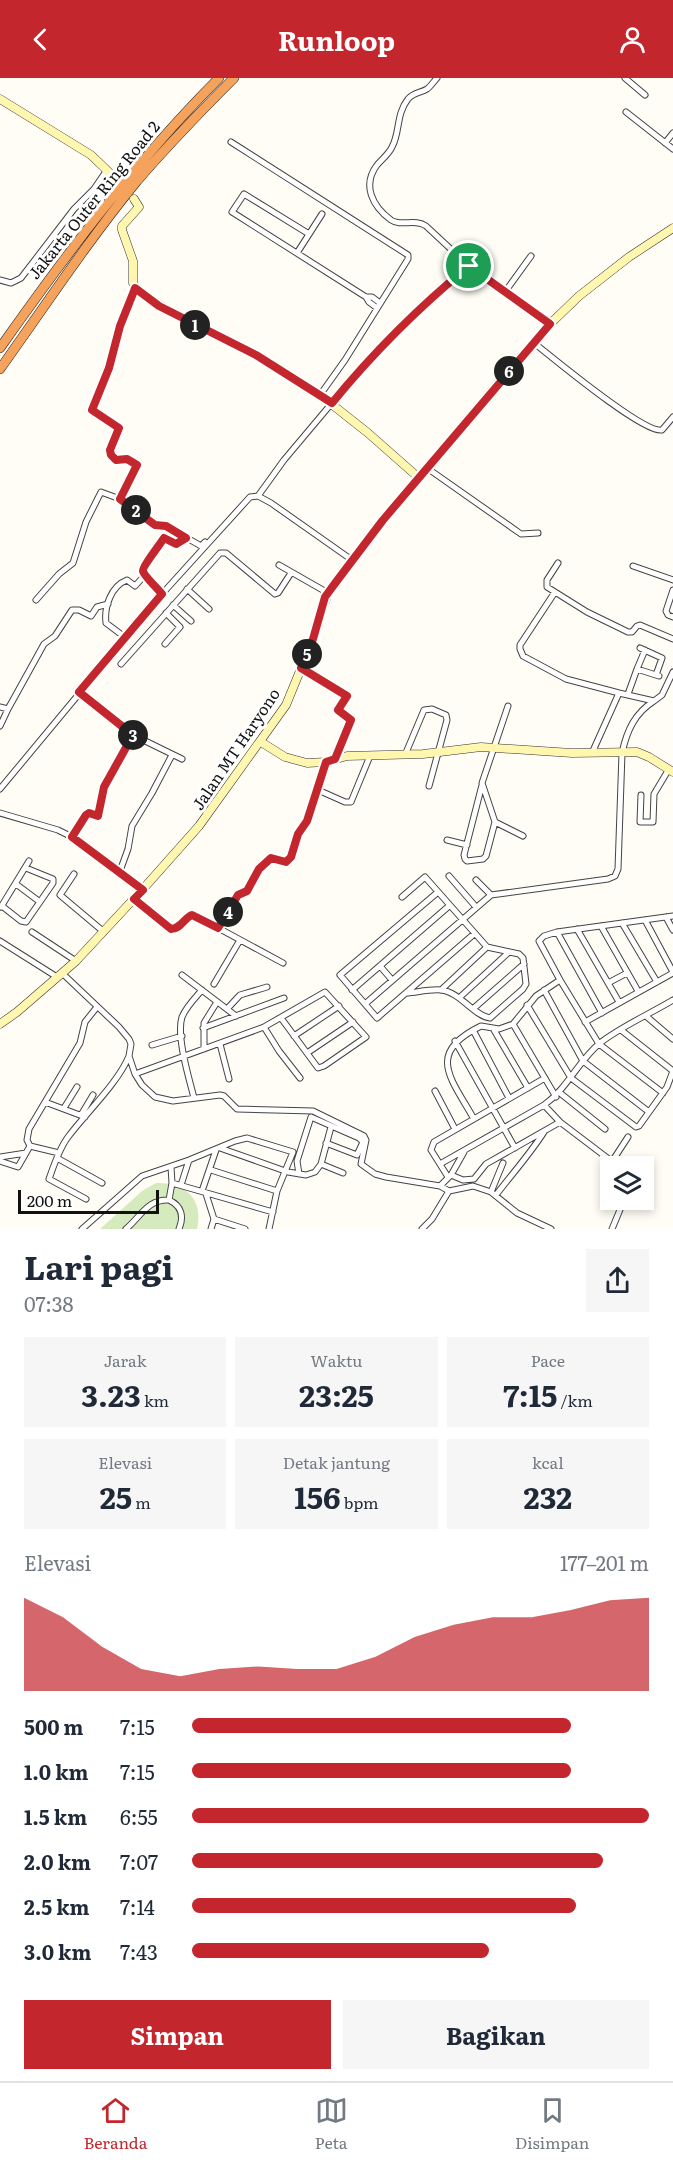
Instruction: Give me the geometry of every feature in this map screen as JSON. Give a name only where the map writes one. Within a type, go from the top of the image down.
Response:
[{"type":"highway","name":"Jakarta Outer Ring Road 2","points":[[0,348],[78,240],[131,172],[179,118],[219,78]]},
{"type":"highway","name":"Jakarta Outer Ring Road 2","points":[[0,369],[91,240],[138,181],[188,124],[234,78]]},
{"type":"main road","points":[[0,99],[91,155],[115,178]]},
{"type":"main road","points":[[134,199],[139,207],[122,226],[123,236],[133,261],[132,274],[135,288],[159,306],[256,355],[332,403],[419,478]]},
{"type":"main road","name":"Jalan MT Haryono","points":[[0,1024],[76,961],[199,826],[283,710],[328,593],[427,468],[550,324],[600,279],[673,228]]},
{"type":"main road","points":[[261,742],[294,760],[307,763],[474,748],[641,753],[671,771]]},
{"type":"street","points":[[437,78],[427,89],[417,92],[406,102],[396,129],[393,146],[371,175],[369,188],[374,203],[392,221],[423,223],[469,266],[550,324]]},
{"type":"street","points":[[625,78],[645,95]]},
{"type":"street","points":[[626,112],[673,149]]},
{"type":"street","points":[[665,143],[673,133]]},
{"type":"street","points":[[231,142],[408,254],[408,259],[320,395]]},
{"type":"street","points":[[0,280],[11,283],[21,278],[107,170]]},
{"type":"street","points":[[309,234],[244,194],[232,212],[366,297],[372,297],[379,305]]},
{"type":"street","points":[[297,253],[322,214]]},
{"type":"street","points":[[505,292],[531,256]]},
{"type":"street","points":[[0,789],[162,594],[246,501],[256,496],[375,354],[469,266]]},
{"type":"street","points":[[120,499],[137,465],[127,459],[116,460],[111,455],[110,450],[119,428],[116,424],[94,413],[92,408],[109,368],[120,326],[135,288]]},
{"type":"street","points":[[534,343],[569,372],[653,430],[662,430],[673,417]]},
{"type":"street","points":[[427,468],[521,534],[538,533]]},
{"type":"street","points":[[36,600],[59,574],[73,563],[86,522],[101,492],[120,499],[155,525],[166,526],[201,546],[245,499],[249,496],[256,496],[284,510],[352,560]]},
{"type":"street","points":[[162,594],[143,572],[144,566],[164,538],[176,544],[186,538]]},
{"type":"street","points":[[121,664],[221,552],[275,594],[291,573]]},
{"type":"street","points":[[558,563],[546,583],[546,586],[555,592],[587,612],[628,632],[632,632],[640,625],[673,639]]},
{"type":"street","points":[[279,565],[328,593]]},
{"type":"street","points":[[633,566],[673,580]]},
{"type":"street","points":[[126,638],[106,623],[108,604],[112,593],[121,583],[127,580],[135,586],[146,574]]},
{"type":"street","points":[[187,589],[209,609]]},
{"type":"street","points":[[673,590],[666,611],[673,617]]},
{"type":"street","points":[[555,592],[520,645],[520,652],[523,656],[566,679],[654,701]]},
{"type":"street","points":[[0,726],[44,644],[55,636],[72,610],[79,610],[91,616],[97,607],[108,604]]},
{"type":"street","points":[[173,604],[191,621]]},
{"type":"street","points":[[165,644],[180,627],[166,613]]},
{"type":"street","points":[[628,694],[642,649],[662,658],[657,676],[637,669]]},
{"type":"street","points":[[301,668],[348,696],[338,710],[351,720],[335,759]]},
{"type":"street","points":[[365,1004],[491,895],[615,876],[618,869],[622,753],[632,723],[640,711],[661,697],[672,675]]},
{"type":"street","points":[[79,692],[133,735],[182,759]]},
{"type":"street","points":[[592,753],[619,693]]},
{"type":"street","points":[[482,783],[495,822],[486,856],[483,860],[467,861],[465,859],[466,844],[482,783],[508,706]]},
{"type":"street","points":[[0,707],[8,709]]},
{"type":"street","points":[[405,755],[421,714],[429,709],[447,717],[429,786]]},
{"type":"street","points":[[72,837],[86,815],[89,813],[98,816],[104,787],[133,735]]},
{"type":"street","points":[[120,871],[128,849],[132,826],[172,755]]},
{"type":"street","points":[[318,790],[345,802],[351,802],[370,756]]},
{"type":"street","points":[[218,928],[238,895],[247,891],[262,865],[271,858],[286,862],[290,859],[298,834],[307,821],[326,762]]},
{"type":"street","points":[[641,795],[640,822],[653,822],[654,794],[671,771]]},
{"type":"street","points":[[0,813],[58,830],[72,837],[143,890]]},
{"type":"street","points":[[495,822],[523,836]]},
{"type":"street","points":[[447,840],[466,844]]},
{"type":"street","points":[[26,868],[54,880],[24,922],[1,907],[29,861]]},
{"type":"street","points":[[74,874],[60,895],[104,932]]},
{"type":"street","points":[[449,876],[476,907]]},
{"type":"street","points":[[402,897],[425,877],[487,947],[519,954],[523,958],[526,978],[524,989],[490,1018],[483,1016],[459,998],[441,990],[406,993]]},
{"type":"street","points":[[476,879],[491,895]]},
{"type":"street","points":[[16,884],[40,902]]},
{"type":"street","points":[[438,892],[340,975],[352,990],[377,1018],[474,934]]},
{"type":"street","points":[[134,899],[171,929],[178,927],[192,915],[283,963]]},
{"type":"street","points":[[352,990],[449,906]]},
{"type":"street","points":[[663,1093],[599,1044],[539,941],[544,936],[557,932],[673,916]]},
{"type":"street","points":[[666,917],[673,930]]},
{"type":"street","points":[[585,1022],[673,972],[645,920]]},
{"type":"street","points":[[622,923],[657,982]]},
{"type":"street","points":[[601,926],[638,991]]},
{"type":"street","points":[[577,929],[619,1002]]},
{"type":"street","points":[[32,932],[76,961]]},
{"type":"street","points":[[557,932],[602,1013]]},
{"type":"street","points":[[214,984],[240,940]]},
{"type":"street","points":[[0,941],[60,975],[129,1038],[131,1044],[126,1063],[69,1135],[49,1179],[86,1199]]},
{"type":"street","points":[[441,990],[487,947]]},
{"type":"street","points":[[459,998],[509,952]]},
{"type":"street","points":[[474,1008],[524,964]]},
{"type":"street","points":[[380,966],[392,980]]},
{"type":"street","points":[[608,983],[627,973]]},
{"type":"street","points":[[182,975],[236,1017]]},
{"type":"street","points":[[474,1119],[448,1072],[449,1053],[455,1041],[481,1026],[494,1030],[513,1024],[527,1005],[560,980]]},
{"type":"street","points":[[227,1010],[240,995],[267,987]]},
{"type":"street","points":[[194,1098],[184,1057],[183,1017],[202,990]]},
{"type":"street","points":[[544,990],[583,1061],[650,1112]]},
{"type":"street","points":[[135,1074],[264,1027],[325,992],[365,1038],[318,1068],[281,1018]]},
{"type":"street","points":[[203,1028],[284,998]]},
{"type":"street","points":[[440,1164],[544,1105],[558,1095],[583,1061],[599,1044],[673,1000]]},
{"type":"street","points":[[204,1049],[204,1023],[218,1002]]},
{"type":"street","points":[[527,1005],[571,1078],[636,1127],[663,1093],[673,1071],[621,1030]]},
{"type":"street","points":[[294,1036],[339,1006]]},
{"type":"street","points":[[97,1007],[85,1022],[80,1043],[29,1129],[27,1140],[30,1146],[58,1155],[102,1183]]},
{"type":"street","points":[[646,1016],[673,1039]]},
{"type":"street","points":[[307,1053],[353,1022]]},
{"type":"street","points":[[513,1024],[545,1078],[558,1095],[605,1129]]},
{"type":"street","points":[[264,1027],[300,1078]]},
{"type":"street","points":[[472,1030],[509,1098]]},
{"type":"street","points":[[494,1030],[528,1088]]},
{"type":"street","points":[[152,1045],[182,1036]]},
{"type":"street","points":[[455,1041],[515,1148]]},
{"type":"street","points":[[220,1044],[229,1079]]},
{"type":"street","points":[[129,1056],[135,1074],[142,1085],[161,1100],[173,1101],[220,1095],[237,1109],[313,1111],[364,1136],[366,1140],[361,1164],[375,1174],[440,1186],[449,1191],[473,1186],[494,1194],[517,1213],[548,1228]]},
{"type":"street","points":[[545,1078],[455,1129],[432,1144],[431,1150],[450,1176],[463,1180],[474,1179],[486,1164],[560,1122]]},
{"type":"street","points":[[64,1108],[77,1087]]},
{"type":"street","points":[[435,1091],[455,1129]]},
{"type":"street","points":[[83,1116],[93,1095]]},
{"type":"street","points":[[45,1102],[83,1116]]},
{"type":"street","points":[[544,1105],[560,1122],[610,1160],[613,1160],[628,1137]]},
{"type":"street","points":[[269,1229],[277,1191],[297,1161],[311,1117],[359,1138],[363,1142],[357,1155],[326,1143]]},
{"type":"street","points":[[218,1149],[291,1172],[311,1174],[321,1164],[331,1127]]},
{"type":"street","points":[[494,1194],[534,1149],[545,1131]]},
{"type":"street","points":[[82,1229],[142,1176],[235,1141],[247,1138],[293,1152],[291,1172]]},
{"type":"street","points":[[0,1159],[18,1167],[30,1146]]},
{"type":"street","points":[[211,1229],[214,1219],[204,1192],[218,1149]]},
{"type":"street","points":[[440,1186],[450,1176],[465,1150]]},
{"type":"street","points":[[0,1159],[26,1152]]},
{"type":"street","points":[[182,1185],[189,1160]]},
{"type":"street","points":[[494,1194],[503,1163]]},
{"type":"street","points":[[321,1164],[344,1173]]},
{"type":"street","points":[[169,1200],[172,1183],[171,1167]]},
{"type":"street","points":[[211,1170],[277,1191]]},
{"type":"street","points":[[172,1183],[273,1212]]},
{"type":"street","points":[[422,1229],[432,1219],[449,1191]]},
{"type":"street","points":[[126,1229],[150,1204],[169,1200],[182,1211],[179,1229]]},
{"type":"street","points":[[612,1229],[620,1210]]},
{"type":"street","points":[[214,1219],[245,1229]]},
{"type":"green space","points":[[156,1183],[176,1186],[190,1194],[198,1209],[197,1229],[100,1229],[142,1191]]},
{"type":"route","points":[[469,266],[550,324],[383,520],[325,597],[313,639],[301,668],[347,696],[338,710],[351,720],[335,759],[326,762],[307,821],[298,834],[290,859],[284,862],[271,858],[262,865],[247,891],[238,895],[218,928],[191,915],[178,927],[171,929],[134,899],[143,890],[133,880],[72,837],[86,815],[89,813],[98,816],[102,793],[110,773],[123,755],[133,735],[79,692],[162,594],[144,573],[143,568],[147,562],[164,538],[174,544],[179,544],[186,538],[166,526],[155,525],[120,499],[137,465],[127,459],[116,460],[109,453],[119,428],[92,410],[112,360],[120,326],[135,288],[159,306],[256,355],[332,403],[375,354],[420,309],[469,266]]}]
